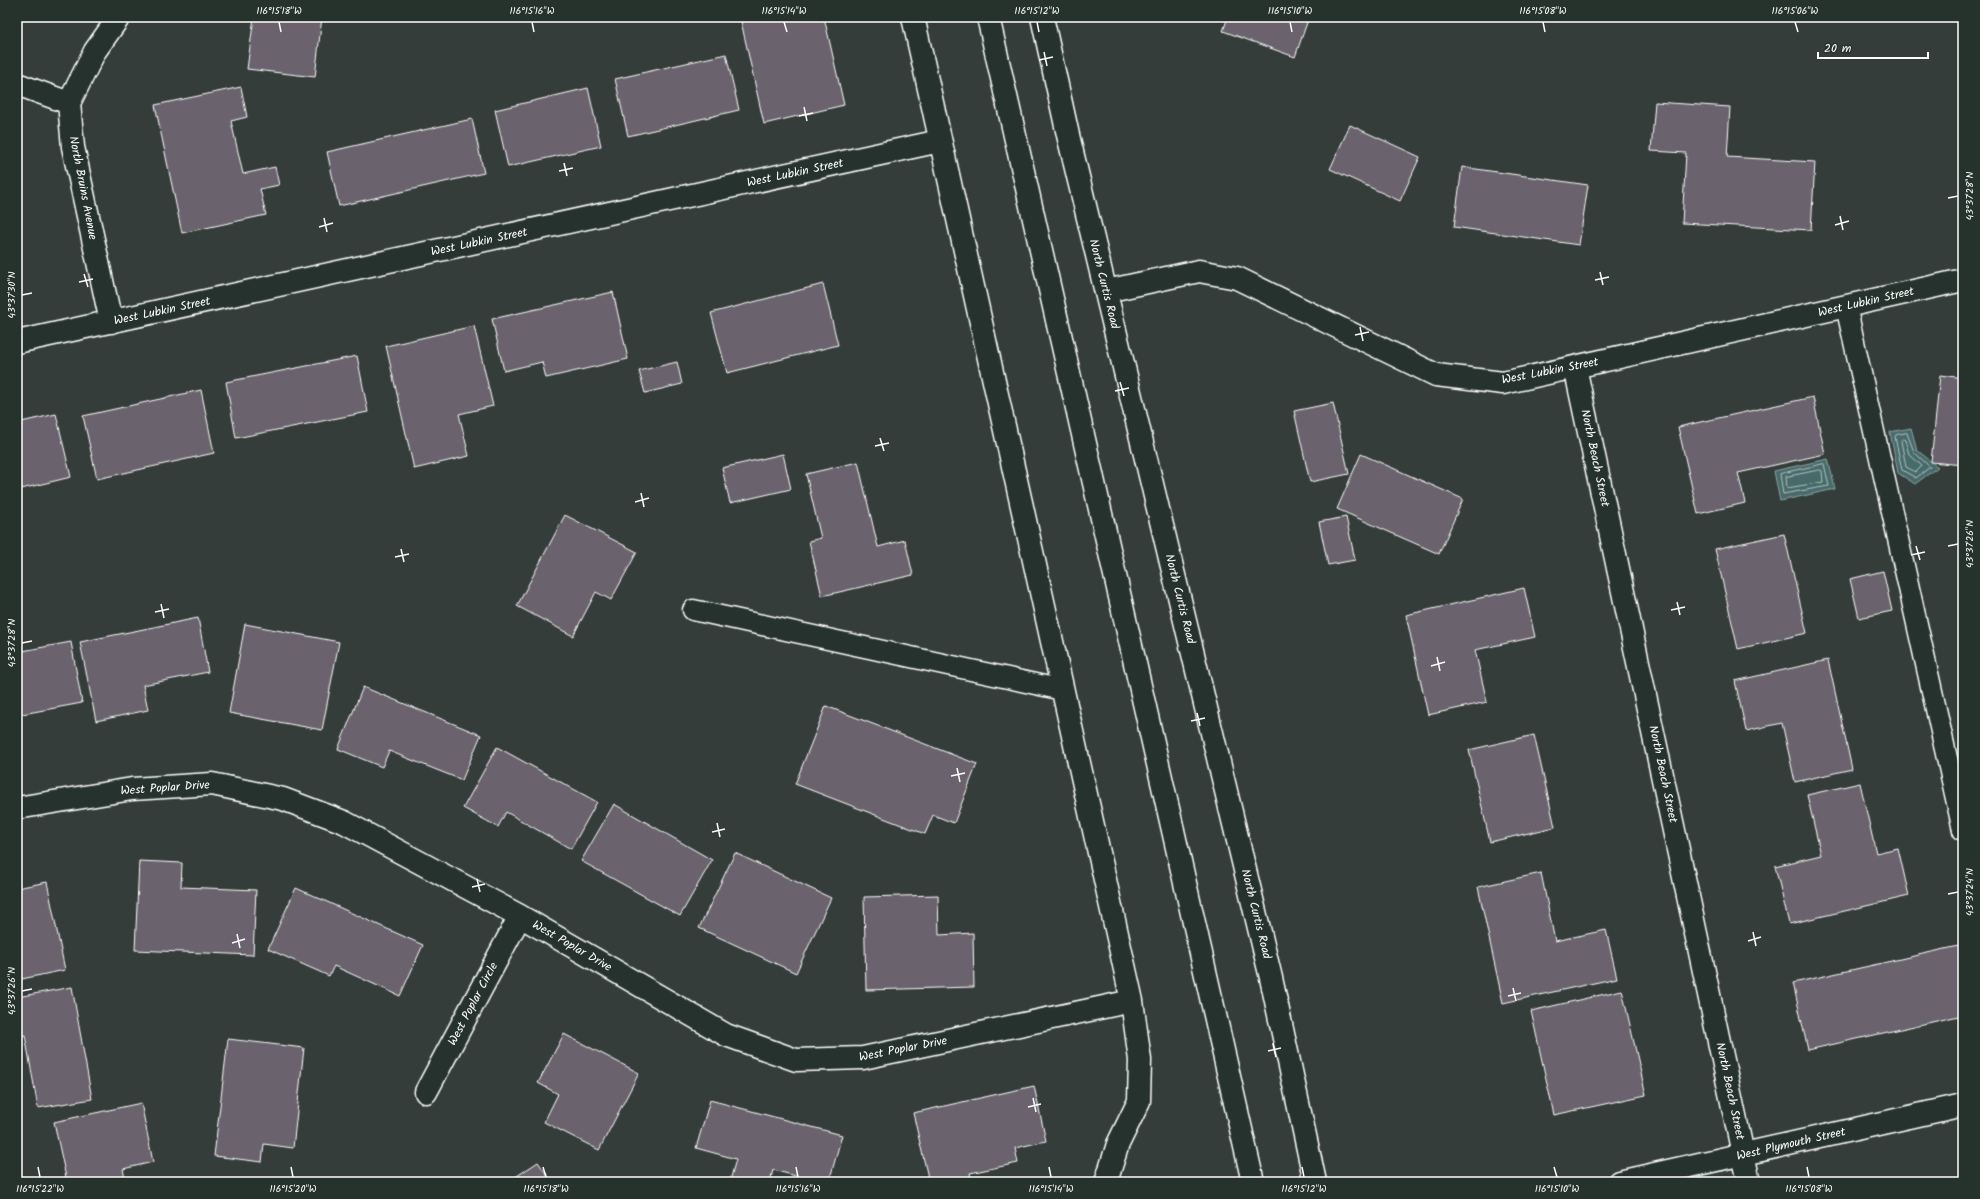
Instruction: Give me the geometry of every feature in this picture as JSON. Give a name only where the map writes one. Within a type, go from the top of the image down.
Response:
[{"type":"street","points":[[17,84],[69,103],[95,51],[119,17]]},
{"type":"street","points":[[913,17],[1132,1001],[1140,1060],[1139,1101],[1118,1144],[1106,1182]]},
{"type":"street","points":[[988,17],[1253,1182]]},
{"type":"street","name":"North Curtis Road","points":[[1042,17],[1068,135],[1271,978],[1315,1182]]},
{"type":"street","name":"North Bruins Avenue","points":[[69,103],[73,147],[111,322]]},
{"type":"street","name":"West Lubkin Street","points":[[17,342],[940,141]]},
{"type":"street","name":"West Lubkin Street","points":[[1106,291],[1199,271],[1237,278],[1436,375],[1503,383],[1963,280]]},
{"type":"street","name":"North Beach Street","points":[[1575,367],[1749,1182]]},
{"type":"street","name":"West Poplar Drive","points":[[17,808],[132,789],[212,784],[283,798],[344,822],[520,916],[726,1034],[796,1060],[863,1058],[1132,1001]]},
{"type":"street","name":"West Poplar Circle","points":[[426,1092],[520,916]]},
{"type":"street","name":"West Plymouth Street","points":[[1619,1182],[1963,1105]]},
{"type":"lane","points":[[1846,306],[1963,830]]},
{"type":"lane","points":[[693,610],[1063,690]]},
{"type":"water","points":[[1911,428],[1917,450],[1938,467],[1915,484],[1898,473],[1890,432]]},
{"type":"water","points":[[1828,459],[1835,489],[1780,501],[1774,471]]},
{"type":"building","points":[[254,17],[322,17],[315,77],[247,69]]},
{"type":"building","points":[[629,17],[656,17],[630,22]]},
{"type":"building","points":[[740,17],[824,17],[844,105],[764,124]]},
{"type":"building","points":[[1228,17],[1309,17],[1295,57],[1223,31]]},
{"type":"building","points":[[726,54],[739,110],[628,136],[615,79]]},
{"type":"building","points":[[241,87],[247,117],[231,121],[243,174],[275,167],[279,185],[260,189],[266,215],[182,233],[155,105]]},
{"type":"building","points":[[588,88],[601,146],[508,167],[495,110]]},
{"type":"building","points":[[1655,102],[1730,107],[1727,157],[1815,162],[1811,230],[1682,223],[1686,153],[1651,151]]},
{"type":"building","points":[[472,119],[484,173],[339,206],[327,152]]},
{"type":"building","points":[[1350,125],[1420,157],[1400,201],[1330,169]]},
{"type":"building","points":[[1462,167],[1588,185],[1579,245],[1454,227]]},
{"type":"building","points":[[823,284],[838,345],[727,373],[711,313]]},
{"type":"building","points":[[613,292],[628,359],[546,378],[542,362],[504,371],[492,319]]},
{"type":"building","points":[[474,326],[493,406],[459,414],[469,456],[414,469],[386,346]]},
{"type":"building","points":[[357,356],[368,412],[236,438],[226,382]]},
{"type":"building","points":[[677,362],[682,384],[645,393],[639,371]]},
{"type":"building","points":[[1940,375],[1963,378],[1963,465],[1931,462]]},
{"type":"building","points":[[201,390],[214,453],[97,479],[83,416]]},
{"type":"building","points":[[1813,397],[1825,454],[1738,473],[1745,503],[1698,514],[1678,427]]},
{"type":"building","points":[[1333,403],[1349,474],[1310,482],[1294,411]]},
{"type":"building","points":[[56,414],[71,477],[17,490],[17,423]]},
{"type":"building","points":[[783,454],[791,489],[730,503],[722,468]]},
{"type":"building","points":[[1361,454],[1463,499],[1439,554],[1337,509]]},
{"type":"building","points":[[858,462],[878,547],[905,540],[913,575],[822,596],[809,541],[821,538],[806,474]]},
{"type":"building","points":[[565,515],[637,552],[611,600],[596,592],[573,636],[517,606]]},
{"type":"building","points":[[1346,517],[1355,560],[1328,565],[1319,522]]},
{"type":"building","points":[[1784,534],[1807,633],[1738,649],[1715,549]]},
{"type":"building","points":[[1883,571],[1892,611],[1859,618],[1850,579]]},
{"type":"building","points":[[1524,588],[1535,637],[1475,650],[1487,702],[1428,715],[1406,615]]},
{"type":"building","points":[[198,618],[208,672],[143,685],[148,710],[96,721],[80,642]]},
{"type":"building","points":[[245,624],[339,642],[322,730],[229,713]]},
{"type":"building","points":[[71,642],[82,703],[17,715],[17,652]]},
{"type":"building","points":[[1828,660],[1852,769],[1795,782],[1782,723],[1746,731],[1735,681]]},
{"type":"building","points":[[363,687],[481,735],[462,780],[389,751],[382,767],[338,749]]},
{"type":"building","points":[[826,706],[977,764],[954,823],[933,815],[925,834],[795,784]]},
{"type":"building","points":[[1534,735],[1555,827],[1490,842],[1469,750]]},
{"type":"building","points":[[497,747],[597,802],[571,849],[506,812],[498,827],[463,808]]},
{"type":"building","points":[[1860,783],[1876,853],[1898,848],[1909,896],[1789,924],[1775,866],[1821,855],[1807,795]]},
{"type":"building","points":[[614,804],[712,860],[680,916],[581,861]]},
{"type":"building","points":[[735,853],[831,898],[796,973],[699,928]]},
{"type":"building","points":[[139,861],[182,863],[181,887],[256,890],[253,955],[135,950]]},
{"type":"building","points":[[1541,873],[1555,941],[1606,930],[1617,978],[1503,1003],[1478,887]]},
{"type":"building","points":[[47,882],[65,970],[17,980],[17,888]]},
{"type":"building","points":[[296,888],[423,945],[400,996],[334,966],[329,976],[268,949]]},
{"type":"building","points":[[938,895],[939,935],[973,933],[974,987],[866,990],[864,897]]},
{"type":"building","points":[[1963,945],[1963,1015],[1808,1050],[1793,983]]},
{"type":"building","points":[[72,987],[92,1099],[38,1108],[25,1035],[17,1036],[17,997]]},
{"type":"building","points":[[1622,990],[1646,1095],[1554,1115],[1531,1011]]},
{"type":"building","points":[[564,1034],[639,1073],[599,1150],[544,1122],[558,1094],[538,1083]]},
{"type":"building","points":[[228,1039],[304,1048],[293,1148],[264,1144],[262,1162],[214,1156]]},
{"type":"building","points":[[1034,1086],[1046,1141],[1015,1148],[1018,1163],[970,1173],[972,1182],[929,1182],[913,1113]]},
{"type":"building","points":[[710,1100],[842,1135],[829,1182],[819,1182],[773,1170],[770,1182],[730,1181],[736,1159],[696,1148]]},
{"type":"building","points":[[141,1103],[153,1162],[123,1169],[126,1182],[67,1182],[54,1122]]},
{"type":"building","points":[[538,1162],[552,1182],[508,1182]]},
{"type":"building","points":[[304,1178],[312,1182],[302,1182]]}]
